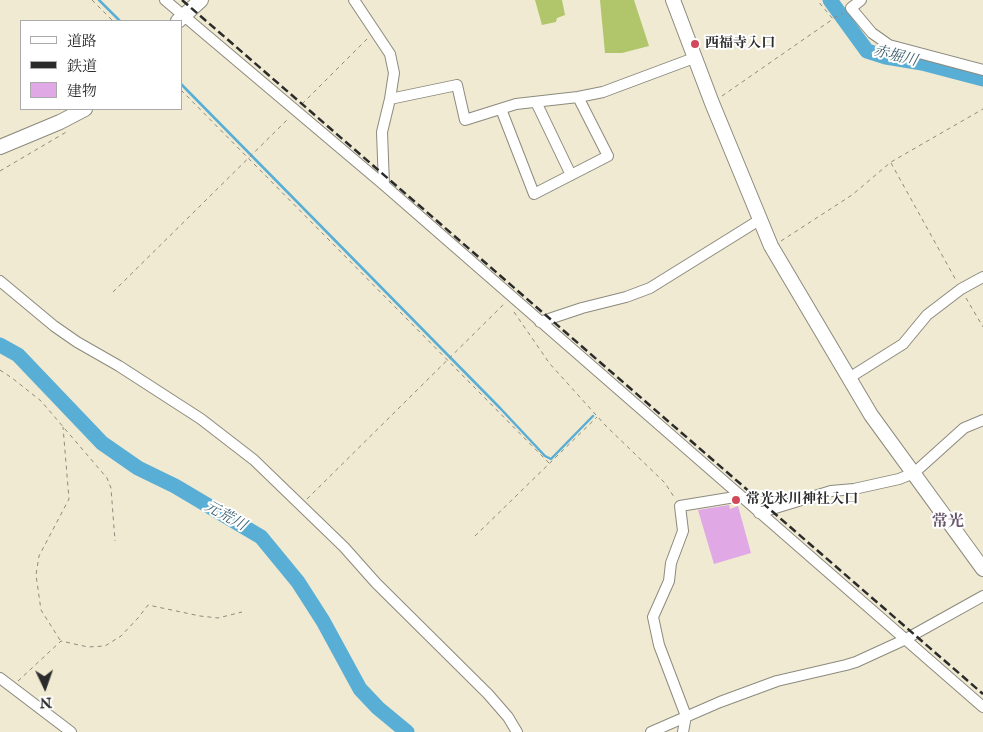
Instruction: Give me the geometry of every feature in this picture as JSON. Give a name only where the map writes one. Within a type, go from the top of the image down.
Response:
[{"type":"street","points":[[166,0],[181,18],[296,110],[384,185],[983,707]]},
{"type":"street","points":[[181,18],[201,0]]},
{"type":"street","points":[[354,0],[390,54],[394,73],[382,132],[384,185]]},
{"type":"street","points":[[673,0],[694,58],[771,246],[871,415],[983,569]]},
{"type":"street","points":[[861,0],[851,8],[872,33],[889,45],[983,70]]},
{"type":"street","points":[[390,99],[457,86],[465,120],[516,104],[578,97],[603,92],[694,58]]},
{"type":"street","points":[[501,109],[534,194],[608,156],[578,97]]},
{"type":"street","points":[[536,102],[571,175]]},
{"type":"street","points":[[0,147],[60,122],[83,110]]},
{"type":"street","points":[[540,322],[582,308],[626,297],[650,288],[761,220]]},
{"type":"street","points":[[849,378],[903,344],[927,315],[961,289],[983,277]]},
{"type":"street","points":[[0,280],[54,326],[201,419],[254,460],[344,547],[376,583],[488,694],[508,717],[517,732]]},
{"type":"street","points":[[759,513],[831,491],[854,490],[899,479],[914,473],[964,428],[983,420]]},
{"type":"street","points":[[683,732],[686,716],[659,645],[653,617],[668,581],[671,563],[683,530],[680,506],[741,496]]},
{"type":"street","points":[[651,732],[686,716],[777,681],[846,665],[904,640],[983,596]]},
{"type":"street","points":[[0,678],[71,732]]},
{"type":"path","points":[[92,0],[113,20]]},
{"type":"path","points":[[817,0],[833,19]]},
{"type":"path","points":[[712,103],[851,8]]},
{"type":"path","points":[[114,292],[375,32]]},
{"type":"path","points":[[182,91],[550,464]]},
{"type":"path","points":[[771,246],[852,195],[891,162],[983,109]]},
{"type":"path","points":[[0,171],[72,128]]},
{"type":"path","points":[[891,162],[983,327]]},
{"type":"path","points":[[300,506],[511,297]]},
{"type":"path","points":[[511,297],[510,305],[550,364],[598,416],[665,483],[680,506]]},
{"type":"path","points":[[0,370],[41,401],[107,478],[111,488],[115,541]]},
{"type":"path","points":[[475,536],[598,416]]},
{"type":"path","points":[[63,427],[69,499],[39,556],[36,575],[42,610],[61,641],[88,647],[105,646],[121,636],[148,605],[218,618],[242,612]]},
{"type":"path","points":[[12,688],[61,641]]},
{"type":"green space","points":[[535,0],[562,0],[565,15],[557,18],[556,22],[542,25]]},
{"type":"green space","points":[[600,0],[634,0],[649,46],[622,53],[605,53]]},
{"type":"building","points":[[729,505],[730,509],[738,506],[751,553],[714,564],[698,510]]},
{"type":"waterway","points":[[99,0],[119,20]]},
{"type":"waterway","name":"赤堀川","points":[[830,0],[867,51],[983,79]]},
{"type":"waterway","points":[[182,85],[545,456],[551,459],[593,416]]},
{"type":"waterway","name":"元荒川","points":[[0,345],[18,355],[102,443],[138,468],[175,486],[261,537],[298,582],[323,621],[360,689],[378,708],[407,732]]},
{"type":"railway","points":[[182,0],[983,694]]},
{"type":"place","name":"西福寺入口","points":[[695,44]]},
{"type":"place","name":"常光氷川神社入口","points":[[736,500]]},
{"type":"district","name":"常光","points":[[948,523]]}]
